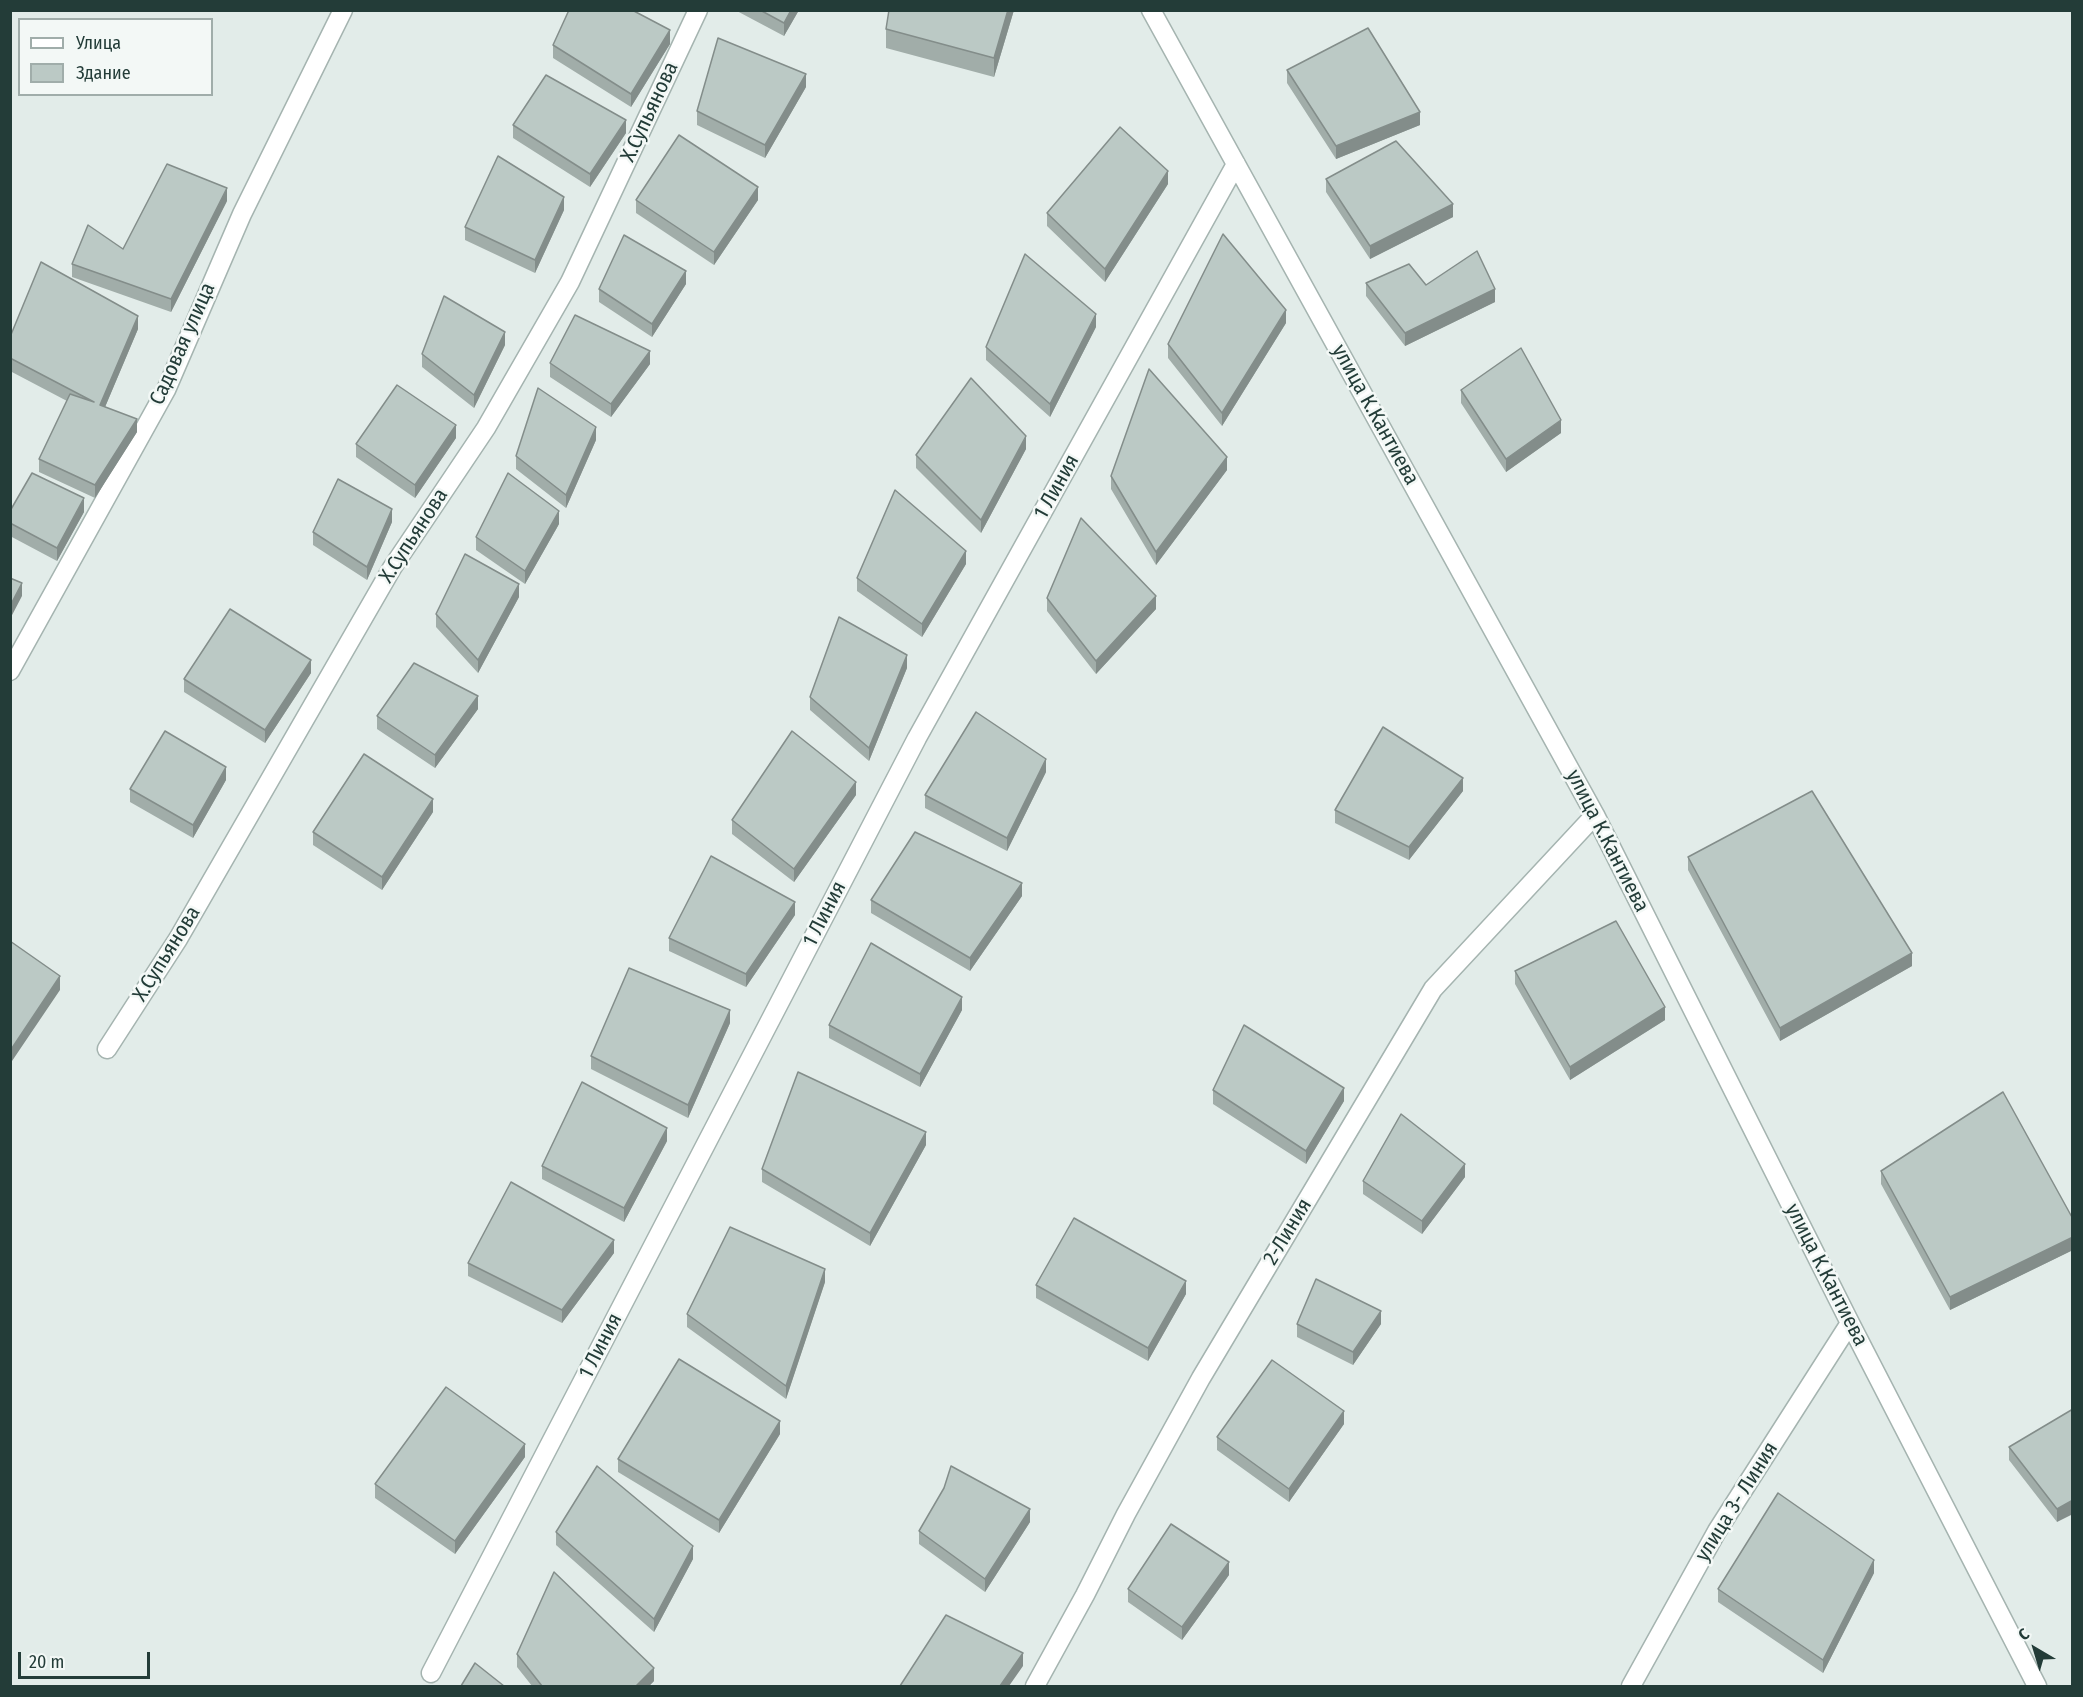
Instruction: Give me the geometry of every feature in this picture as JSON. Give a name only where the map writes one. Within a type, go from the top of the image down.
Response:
[{"type":"street","name":"Садовая улица","points":[[10,671],[166,390],[242,214],[343,10]]},
{"type":"street","name":"Х.Супьянова","points":[[107,1049],[178,939],[392,568],[486,428],[570,282],[698,10]]},
{"type":"street","name":"улица К.Кантиева","points":[[1151,10],[1595,815],[1850,1323],[2037,1686]]},
{"type":"street","name":"1 Линия","points":[[431,1673],[917,738],[1236,164]]},
{"type":"street","name":"2-Линия","points":[[1035,1686],[1201,1378],[1433,989],[1595,815]]},
{"type":"street","name":"улица 3- Линия","points":[[1631,1686],[1717,1531],[1850,1323]]},
{"type":"building","points":[[569,10],[632,10],[670,30],[631,94],[553,45]]},
{"type":"building","points":[[760,10],[791,10],[784,23]]},
{"type":"building","points":[[889,10],[1008,10],[994,58],[886,29]]},
{"type":"building","points":[[1368,28],[1420,112],[1336,146],[1287,70]]},
{"type":"building","points":[[718,38],[806,74],[765,145],[697,111]]},
{"type":"building","points":[[546,75],[626,120],[590,174],[513,125]]},
{"type":"building","points":[[1120,127],[1168,171],[1105,269],[1047,213]]},
{"type":"building","points":[[679,135],[758,187],[714,252],[636,200]]},
{"type":"building","points":[[1396,141],[1453,204],[1370,246],[1326,179]]},
{"type":"building","points":[[498,156],[564,197],[535,260],[465,227]]},
{"type":"building","points":[[167,164],[227,188],[171,299],[72,264],[88,225],[123,249]]},
{"type":"building","points":[[1223,234],[1286,310],[1222,413],[1168,344]]},
{"type":"building","points":[[624,235],[686,271],[652,324],[599,289]]},
{"type":"building","points":[[1477,251],[1495,289],[1405,333],[1366,283],[1409,264],[1426,285]]},
{"type":"building","points":[[1025,254],[1096,314],[1050,404],[986,347]]},
{"type":"building","points":[[41,262],[138,316],[100,405],[137,419],[95,485],[39,459],[70,394],[94,402],[10,358],[10,337]]},
{"type":"building","points":[[444,296],[505,332],[474,395],[422,354]]},
{"type":"building","points":[[575,315],[650,351],[611,404],[550,363]]},
{"type":"building","points":[[1521,348],[1561,420],[1506,459],[1461,390]]},
{"type":"building","points":[[1149,369],[1227,457],[1156,552],[1111,476]]},
{"type":"building","points":[[971,378],[1026,436],[981,520],[916,455]]},
{"type":"building","points":[[397,385],[456,425],[415,485],[356,444]]},
{"type":"building","points":[[538,388],[596,427],[566,495],[516,456]]},
{"type":"building","points":[[32,473],[84,498],[57,548],[10,523],[10,511]]},
{"type":"building","points":[[508,473],[559,511],[525,571],[476,537]]},
{"type":"building","points":[[338,479],[392,509],[367,567],[313,532]]},
{"type":"building","points":[[895,490],[966,551],[922,624],[857,578]]},
{"type":"building","points":[[1081,518],[1156,596],[1096,661],[1047,598]]},
{"type":"building","points":[[465,554],[519,584],[478,660],[436,614]]},
{"type":"building","points":[[10,578],[22,583],[10,606]]},
{"type":"building","points":[[230,609],[311,660],[265,730],[184,679]]},
{"type":"building","points":[[839,617],[907,655],[869,748],[810,697]]},
{"type":"building","points":[[414,663],[478,696],[435,755],[377,716]]},
{"type":"building","points":[[976,712],[1046,759],[1007,838],[925,795]]},
{"type":"building","points":[[1383,727],[1463,778],[1409,847],[1335,810]]},
{"type":"building","points":[[165,731],[226,767],[193,825],[130,789]]},
{"type":"building","points":[[792,731],[856,782],[794,869],[732,820]]},
{"type":"building","points":[[364,754],[433,799],[382,877],[313,832]]},
{"type":"building","points":[[1812,791],[1912,953],[1780,1028],[1688,857]]},
{"type":"building","points":[[915,832],[1022,883],[970,958],[871,900]]},
{"type":"building","points":[[711,856],[795,902],[746,974],[669,938]]},
{"type":"building","points":[[1616,921],[1665,1007],[1570,1067],[1515,971]]},
{"type":"building","points":[[10,941],[60,976],[10,1051]]},
{"type":"building","points":[[871,943],[962,997],[920,1074],[829,1025]]},
{"type":"building","points":[[629,968],[730,1010],[688,1105],[591,1056]]},
{"type":"building","points":[[1244,1025],[1344,1088],[1306,1151],[1213,1090]]},
{"type":"building","points":[[798,1072],[926,1132],[870,1233],[762,1169]]},
{"type":"building","points":[[582,1082],[667,1128],[624,1208],[542,1166]]},
{"type":"building","points":[[2003,1092],[2073,1219],[2073,1237],[1950,1297],[1881,1171]]},
{"type":"building","points":[[1401,1114],[1465,1164],[1422,1221],[1363,1181]]},
{"type":"building","points":[[511,1182],[614,1240],[562,1310],[468,1263]]},
{"type":"building","points":[[1074,1218],[1186,1281],[1148,1348],[1036,1285]]},
{"type":"building","points":[[730,1227],[825,1269],[786,1386],[687,1314]]},
{"type":"building","points":[[1316,1279],[1381,1311],[1353,1352],[1297,1324]]},
{"type":"building","points":[[679,1359],[780,1421],[719,1520],[618,1459]]},
{"type":"building","points":[[1272,1360],[1344,1411],[1289,1489],[1217,1437]]},
{"type":"building","points":[[446,1387],[525,1444],[455,1541],[375,1484]]},
{"type":"building","points":[[2073,1409],[2073,1500],[2057,1509],[2009,1447]]},
{"type":"building","points":[[597,1466],[693,1546],[654,1619],[556,1532]]},
{"type":"building","points":[[951,1466],[1030,1509],[985,1579],[919,1531],[944,1488]]},
{"type":"building","points":[[1778,1493],[1874,1560],[1823,1660],[1718,1589]]},
{"type":"building","points":[[1171,1524],[1229,1562],[1182,1627],[1128,1589]]},
{"type":"building","points":[[554,1572],[654,1668],[636,1686],[542,1686],[517,1654]]},
{"type":"building","points":[[946,1615],[1023,1653],[1000,1686],[900,1686]]},
{"type":"building","points":[[475,1663],[504,1686],[461,1686]]}]
